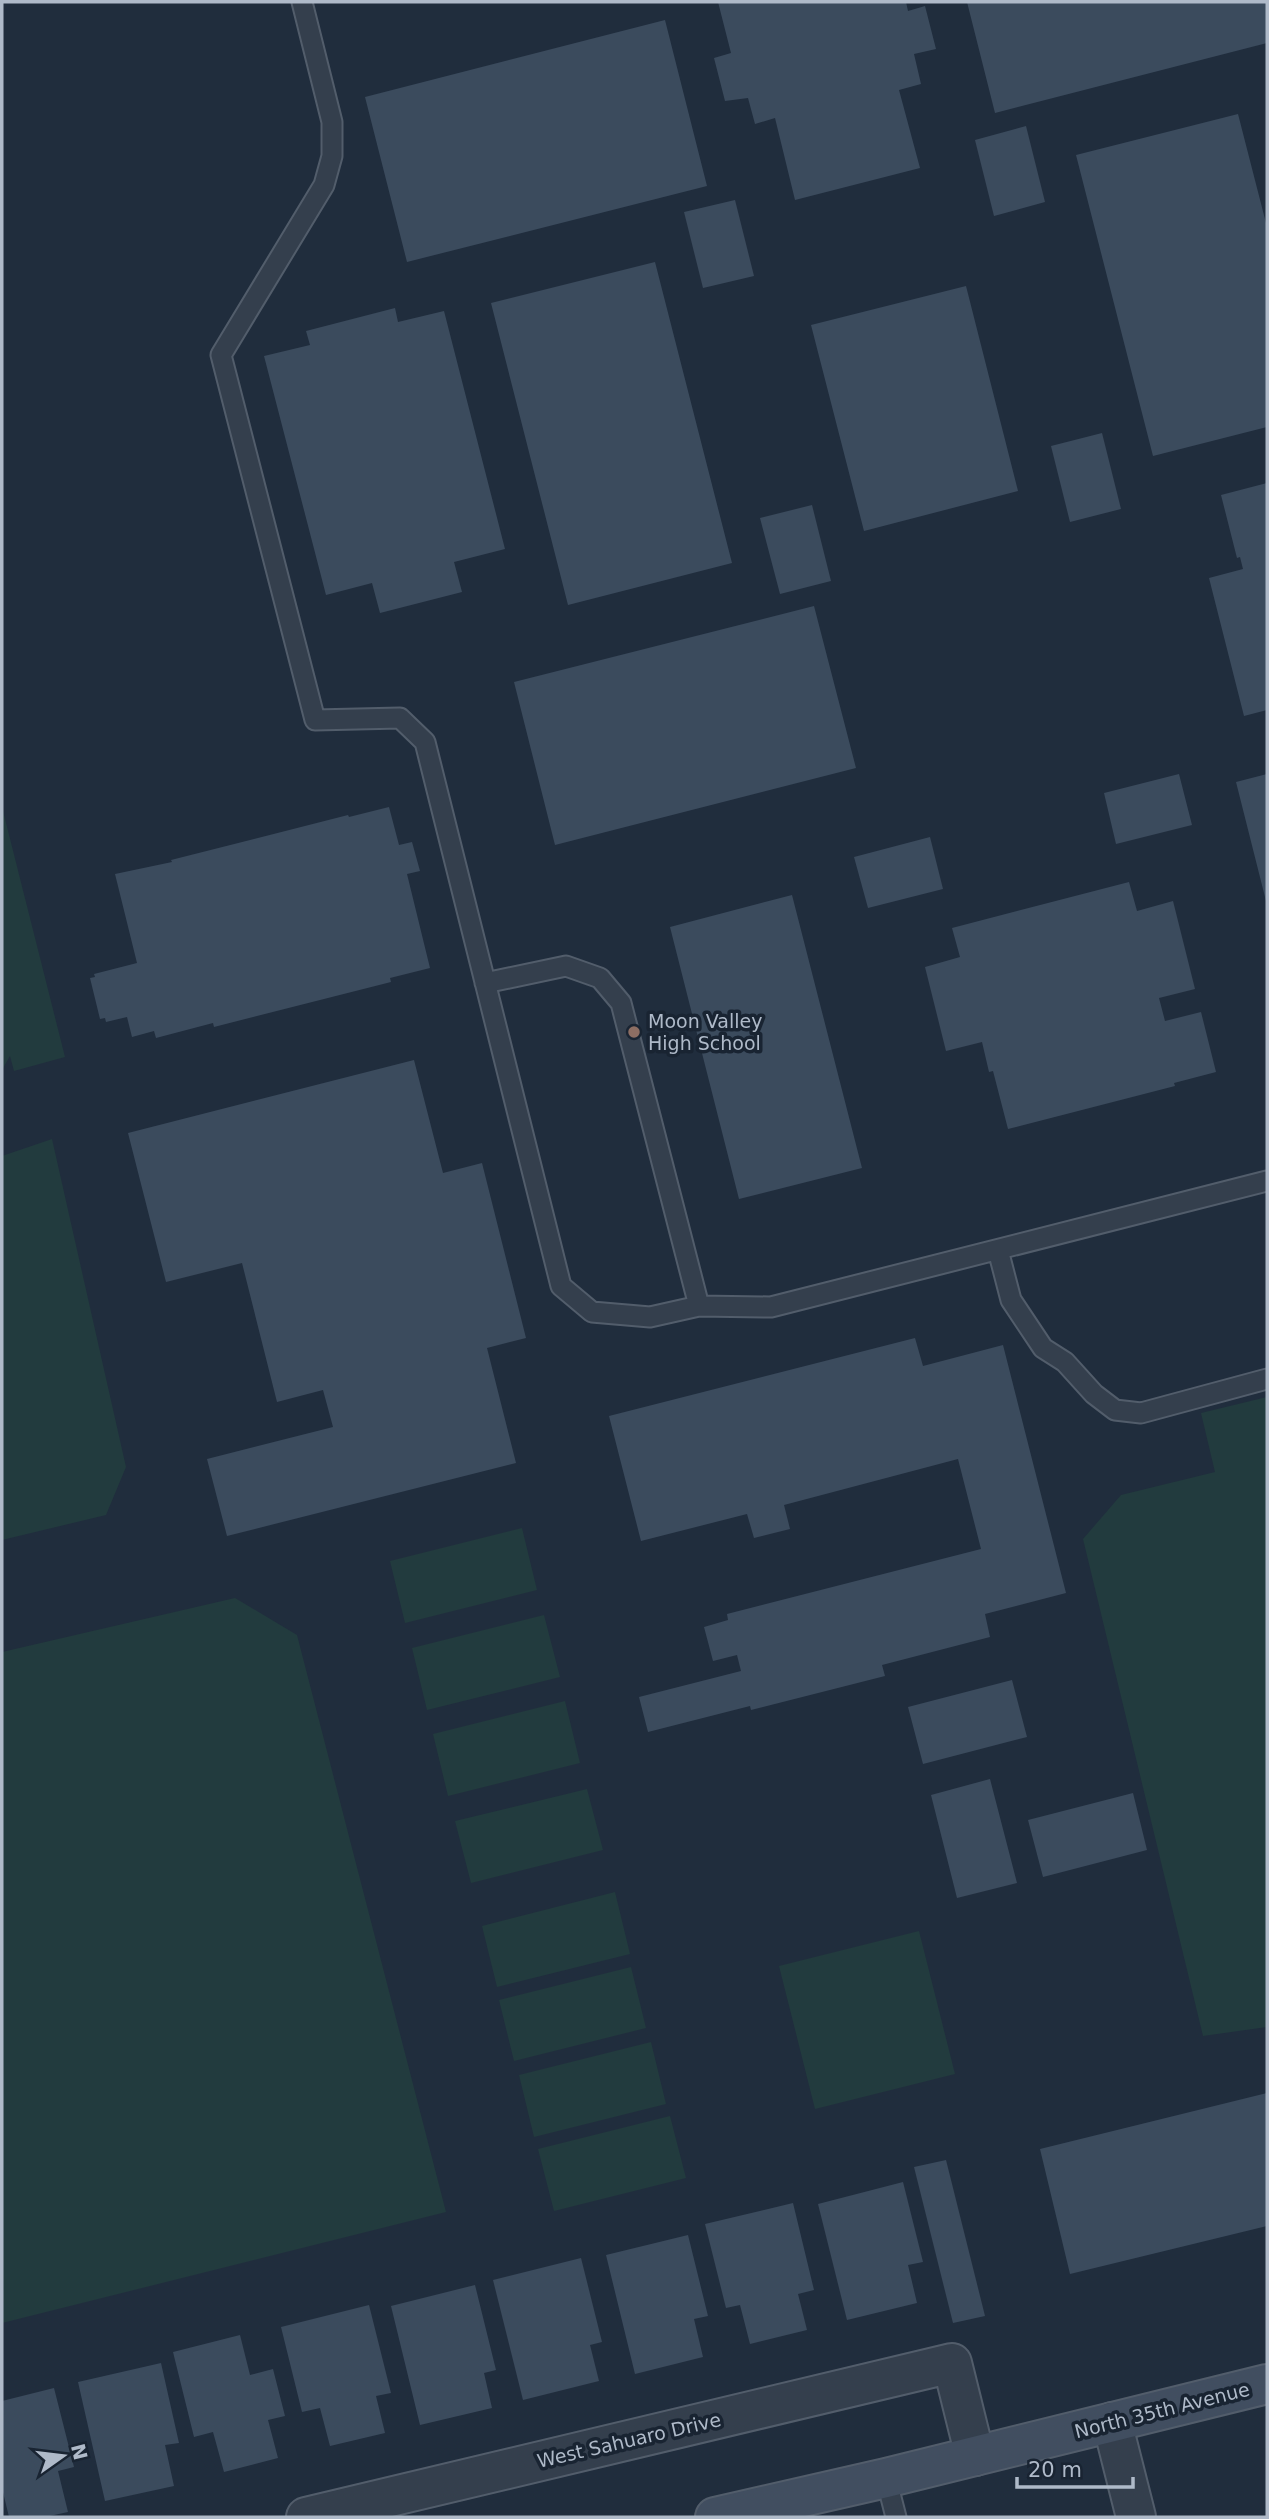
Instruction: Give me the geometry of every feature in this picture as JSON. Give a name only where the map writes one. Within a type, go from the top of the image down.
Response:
[{"type":"main road","name":"North 35th Avenue","points":[[715,2517],[886,2478],[1267,2384]]},
{"type":"street","name":"West Sahuaro Drive","points":[[307,2517],[952,2363],[975,2456]]},
{"type":"street","points":[[1112,2422],[1136,2517]]},
{"type":"lane","points":[[302,2],[332,122],[332,156],[324,185],[221,355],[315,720],[400,718],[425,742],[561,1286],[592,1312],[650,1317],[699,1306],[771,1307],[1267,1181]]},
{"type":"lane","points":[[485,983],[566,966],[600,978],[621,1003],[699,1306]]},
{"type":"lane","points":[[998,1250],[1011,1300],[1043,1348],[1065,1362],[1094,1395],[1115,1410],[1141,1413],[1267,1379]]},
{"type":"lane","points":[[886,2478],[896,2517]]},
{"type":"green space","points":[[2,807],[65,1057],[14,1071],[10,1056],[2,1070]]},
{"type":"green space","points":[[52,1139],[126,1467],[106,1515],[2,1540],[2,1156]]},
{"type":"green space","points":[[1267,1397],[1267,2027],[1203,2036],[1083,1539],[1121,1495],[1215,1472],[1201,1413]]},
{"type":"green space","points":[[522,1528],[537,1590],[405,1623],[390,1561]]},
{"type":"green space","points":[[235,1598],[297,1635],[446,2212],[2,2323],[2,1652]]},
{"type":"green space","points":[[544,1615],[560,1677],[427,1710],[412,1648]]},
{"type":"green space","points":[[565,1701],[580,1763],[448,1796],[433,1734]]},
{"type":"green space","points":[[587,1789],[603,1850],[471,1883],[455,1821]]},
{"type":"green space","points":[[615,1892],[630,1954],[497,1987],[482,1926]]},
{"type":"green space","points":[[919,1931],[955,2074],[815,2109],[779,1966]]},
{"type":"green space","points":[[631,1967],[646,2028],[514,2061],[499,2000]]},
{"type":"green space","points":[[651,2042],[666,2104],[534,2137],[519,2075]]},
{"type":"green space","points":[[670,2116],[686,2178],[554,2211],[538,2149]]},
{"type":"building","points":[[718,2],[906,2],[908,11],[925,6],[936,49],[914,54],[921,84],[899,90],[920,168],[795,200],[775,118],[755,124],[748,98],[725,101],[714,58],[731,53]]},
{"type":"building","points":[[967,2],[1267,2],[1267,43],[995,113]]},
{"type":"building","points":[[665,20],[707,186],[407,262],[365,97]]},
{"type":"building","points":[[1238,114],[1267,227],[1267,427],[1153,456],[1076,155]]},
{"type":"building","points":[[1026,126],[1045,202],[994,216],[975,140]]},
{"type":"building","points":[[735,200],[754,276],[703,288],[684,212]]},
{"type":"building","points":[[655,262],[732,563],[568,605],[491,303]]},
{"type":"building","points":[[966,286],[1018,491],[864,531],[811,325]]},
{"type":"building","points":[[395,308],[398,322],[444,311],[505,549],[454,562],[462,592],[380,613],[372,583],[326,595],[264,356],[310,345],[306,331]]},
{"type":"building","points":[[1102,433],[1121,509],[1070,522],[1051,446]]},
{"type":"building","points":[[1267,483],[1267,710],[1244,716],[1209,578],[1243,569],[1240,557],[1237,558],[1221,495]]},
{"type":"building","points":[[812,505],[831,581],[780,594],[760,518]]},
{"type":"building","points":[[814,606],[856,768],[555,845],[514,682]]},
{"type":"building","points":[[1179,774],[1192,825],[1116,844],[1104,793]]},
{"type":"building","points":[[1267,774],[1267,901],[1266,901],[1236,782]]},
{"type":"building","points":[[389,807],[399,845],[412,842],[420,871],[407,874],[430,968],[390,978],[391,982],[214,1027],[213,1023],[156,1038],[154,1031],[132,1037],[127,1017],[106,1022],[105,1018],[100,1019],[90,978],[95,977],[94,974],[137,963],[115,874]]},
{"type":"building","points":[[930,837],[943,889],[868,908],[854,857]]},
{"type":"building","points":[[1129,882],[1137,911],[1173,901],[1195,989],[1159,998],[1165,1021],[1201,1012],[1216,1072],[1174,1083],[1175,1086],[1008,1129],[993,1071],[989,1072],[982,1042],[946,1051],[925,967],[960,957],[952,928]]},
{"type":"building","points":[[792,895],[862,1168],[739,1199],[670,927]]},
{"type":"building","points":[[414,1060],[443,1173],[482,1163],[526,1338],[487,1348],[516,1463],[227,1536],[207,1459],[333,1427],[323,1390],[277,1402],[242,1263],[166,1282],[128,1133]]},
{"type":"building","points":[[915,1338],[923,1366],[1003,1345],[1066,1593],[985,1614],[990,1637],[882,1665],[885,1676],[751,1710],[750,1706],[648,1732],[639,1697],[741,1671],[737,1655],[713,1661],[704,1627],[728,1620],[727,1614],[981,1549],[958,1459],[784,1505],[790,1529],[754,1538],[747,1514],[641,1541],[609,1416]]},
{"type":"building","points":[[1012,1680],[1027,1737],[923,1764],[908,1707]]},
{"type":"building","points":[[990,1779],[1017,1883],[957,1898],[931,1795]]},
{"type":"building","points":[[1133,1793],[1147,1850],[1043,1877],[1028,1820]]},
{"type":"building","points":[[1267,2093],[1267,2226],[1070,2274],[1040,2149]]},
{"type":"building","points":[[946,2160],[985,2316],[953,2323],[914,2167]]},
{"type":"building","points":[[903,2182],[923,2262],[908,2265],[917,2303],[847,2320],[818,2204]]},
{"type":"building","points":[[793,2203],[814,2290],[798,2294],[807,2330],[750,2344],[740,2305],[726,2308],[705,2224]]},
{"type":"building","points":[[688,2235],[708,2316],[694,2319],[703,2357],[635,2374],[606,2255]]},
{"type":"building","points":[[581,2258],[602,2342],[590,2345],[599,2381],[523,2400],[493,2280]]},
{"type":"building","points":[[475,2285],[496,2370],[484,2373],[492,2408],[420,2425],[391,2306]]},
{"type":"building","points":[[369,2305],[391,2393],[376,2396],[385,2433],[330,2446],[320,2408],[302,2412],[281,2327]]},
{"type":"building","points":[[240,2335],[250,2375],[273,2369],[285,2416],[268,2420],[278,2458],[224,2472],[213,2432],[194,2437],[173,2352]]},
{"type":"building","points":[[161,2363],[179,2443],[165,2445],[174,2486],[105,2501],[78,2382]]},
{"type":"building","points":[[54,2388],[74,2467],[58,2471],[68,2512],[45,2517],[9,2517],[2,2488],[2,2401]]},
{"type":"place","name":"Moon Valley High School","points":[[634,1032]]}]
